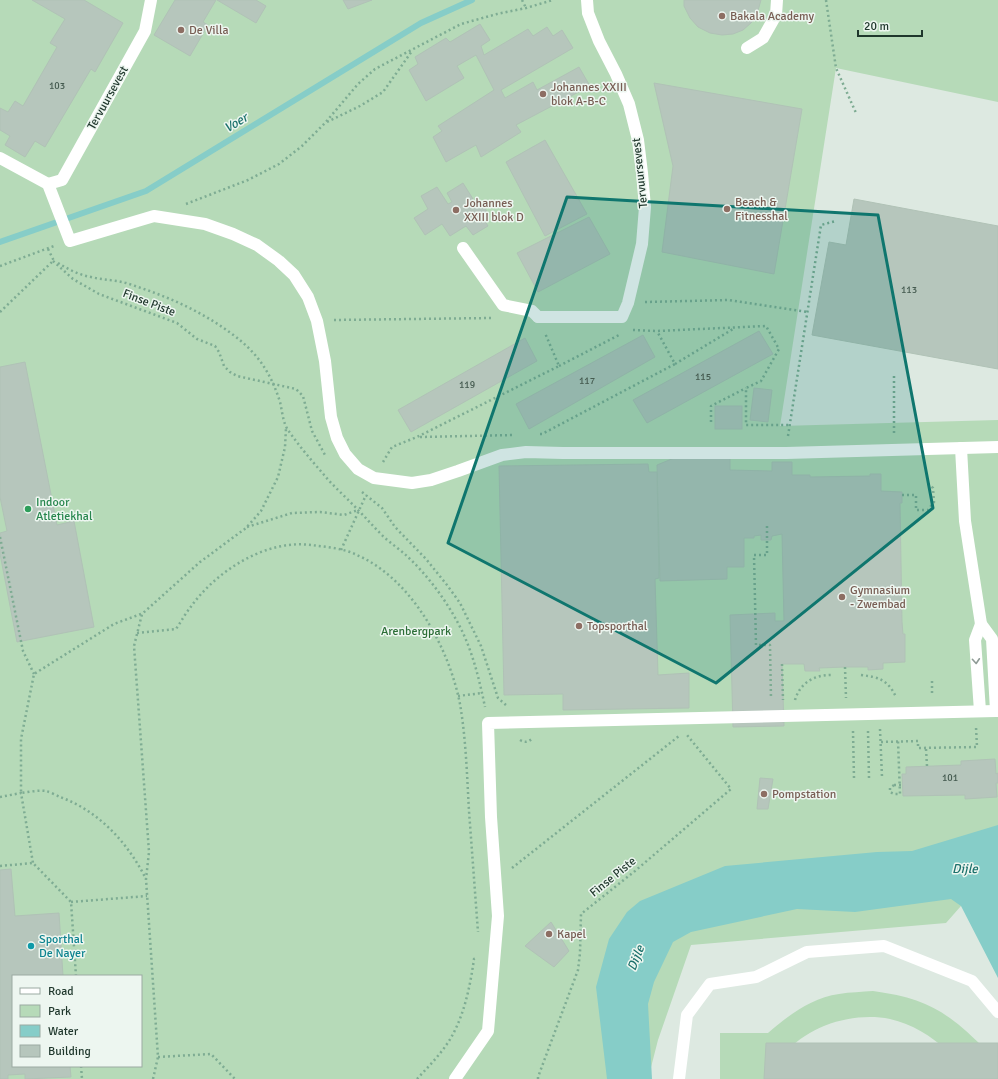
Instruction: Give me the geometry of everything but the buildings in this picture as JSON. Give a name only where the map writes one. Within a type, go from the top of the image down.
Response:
[{"type":"street","name":"Tervuursevest","points":[[48,184],[62,180],[145,30],[151,0]]},
{"type":"street","name":"Tervuursevest","points":[[538,317],[622,317],[628,303],[642,244],[645,208],[638,140],[629,104],[599,41],[588,13],[587,0]]},
{"type":"street","points":[[747,48],[763,38],[776,14],[778,0]]},
{"type":"street","points":[[0,158],[48,184],[70,241],[154,216],[205,224],[233,234],[257,245],[279,261],[294,275],[308,297],[317,320],[325,361],[331,417],[337,438],[345,454],[358,469],[374,478],[412,483],[430,480],[502,455],[526,452],[786,453],[998,447]]},
{"type":"street","points":[[463,248],[503,305],[532,311],[538,317]]},
{"type":"street","points":[[455,1079],[488,1031],[498,916],[491,817],[488,723],[996,711],[992,639],[981,624],[965,521],[961,448]]},
{"type":"street","points":[[978,711],[975,640],[981,624]]},
{"type":"street","points":[[679,1079],[687,1015],[710,984],[756,977],[807,952],[884,946],[972,981],[998,1012]]},
{"type":"path","points":[[522,0],[526,8]]},
{"type":"path","points":[[181,206],[248,180],[279,164],[302,146],[325,123],[358,84],[375,69],[461,24],[553,0]]},
{"type":"path","points":[[826,0],[836,68],[856,112]]},
{"type":"path","points":[[325,123],[360,106],[383,92],[412,50]]},
{"type":"path","points":[[786,453],[821,225],[836,221]]},
{"type":"path","points":[[0,266],[48,249],[54,261],[72,271],[91,277],[125,283],[177,301],[197,311],[234,335],[248,347],[264,366],[274,384],[286,428],[285,448],[278,477],[261,511],[246,528],[200,562],[142,614],[114,624],[34,674]]},
{"type":"path","points":[[0,312],[54,261]]},
{"type":"path","name":"Finse Piste","points":[[54,261],[73,279],[99,294],[177,324],[197,339],[215,346],[224,366],[237,376],[274,384]]},
{"type":"path","points":[[628,303],[729,300],[807,312]]},
{"type":"path","points":[[538,317],[559,366]]},
{"type":"path","points":[[317,320],[499,318]]},
{"type":"path","points":[[628,330],[657,331],[766,326],[779,349],[761,381],[711,406],[710,422]]},
{"type":"path","points":[[534,434],[542,434],[675,364],[734,328]]},
{"type":"path","points":[[657,331],[675,364]]},
{"type":"path","points":[[374,478],[392,447],[417,438],[621,334]]},
{"type":"path","points":[[894,376],[894,450]]},
{"type":"path","points":[[746,388],[746,425],[790,425]]},
{"type":"path","points":[[286,428],[325,477],[380,533],[409,558],[435,587],[450,608],[459,624],[472,656],[488,723]]},
{"type":"path","points":[[417,438],[518,435]]},
{"type":"path","points":[[902,494],[916,495],[916,510],[928,510],[934,502],[933,488],[927,482]]},
{"type":"path","points":[[246,528],[292,513],[320,512],[344,515],[359,510]]},
{"type":"path","points":[[341,550],[359,510]]},
{"type":"path","points":[[767,526],[767,555],[754,555],[756,645],[770,645],[783,716]]},
{"type":"path","points":[[0,537],[23,651],[34,674],[21,739],[21,793],[33,862],[71,902],[76,975]]},
{"type":"path","points":[[136,633],[176,629],[190,607],[215,580],[240,561],[270,548],[301,543],[334,548],[357,555],[383,570],[418,606],[439,644],[452,674],[458,696],[464,736],[478,936]]},
{"type":"path","points":[[448,585],[470,623],[480,646],[498,698],[513,710]]},
{"type":"path","points":[[142,614],[136,633],[134,646],[149,852],[146,879],[158,1057],[153,1079]]},
{"type":"path","points":[[782,664],[783,716]]},
{"type":"path","points":[[845,667],[846,699]]},
{"type":"path","points":[[783,716],[802,686],[812,678],[822,675],[831,675]]},
{"type":"path","points":[[861,675],[876,677],[891,688],[899,704],[899,713]]},
{"type":"path","points":[[458,696],[482,693]]},
{"type":"path","points":[[881,742],[918,741],[918,748],[977,747],[978,711]]},
{"type":"path","points":[[853,714],[854,778]]},
{"type":"path","points":[[867,714],[869,778]]},
{"type":"path","points":[[880,714],[882,777]]},
{"type":"path","name":"Finse Piste","points":[[496,881],[684,732],[731,789],[635,871],[581,914],[578,970],[540,1070],[538,1079]]},
{"type":"path","points":[[898,742],[900,794],[890,792],[890,788],[894,785],[902,785]]},
{"type":"path","points":[[926,748],[927,766]]},
{"type":"path","points":[[0,797],[21,793],[46,791],[68,800],[92,814],[110,829],[137,861],[146,879]]},
{"type":"path","points":[[0,866],[33,862]]},
{"type":"path","points":[[71,902],[147,896]]},
{"type":"path","points":[[417,1079],[437,1058],[449,1041],[460,1019],[470,984],[474,959],[490,958],[489,950],[495,949]]},
{"type":"path","points":[[158,1057],[211,1054],[235,1079]]},
{"type":"path","points":[[81,1067],[82,1079]]},
{"type":"highlighted area","points":[[567,197],[878,215],[933,508],[716,683],[448,543]]},
{"type":"green space","name":"Arenbergpark","points":[[0,0],[998,0],[998,102],[836,68],[780,426],[998,420],[998,864],[946,923],[691,945],[658,1040],[648,1079],[0,1079]]},
{"type":"green space","points":[[873,991],[906,997],[932,1007],[955,1022],[980,1044],[948,1051],[921,1031],[906,1024],[890,1019],[863,1017],[835,1022],[810,1033],[798,1041],[782,1056],[766,1079],[720,1079],[720,1033],[768,1033],[801,1008],[819,999],[843,993]]},
{"type":"water","name":"Dijle","points":[[998,825],[998,978],[961,906],[951,899],[855,912],[797,909],[691,932],[673,942],[654,982],[648,1004],[652,1079],[607,1079],[596,987],[609,939],[627,912],[640,901],[725,866],[877,852],[912,851]]},
{"type":"waterway","name":"Voer","points":[[0,242],[146,191],[421,23],[472,0]]},
{"type":"place","name":"Bakala Academy","points":[[722,16]]},
{"type":"place","name":"De Villa","points":[[181,30]]},
{"type":"place","name":"Johannes XXIII blok A-B-C","points":[[543,94]]},
{"type":"place","name":"Beach & Fitnesshal","points":[[727,209]]},
{"type":"place","name":"Johannes XXIII blok D","points":[[456,210]]},
{"type":"place","name":"Indoor Atletiekhal","points":[[28,509]]},
{"type":"place","name":"Gymnasium - Zwembad","points":[[842,597]]},
{"type":"place","name":"Topsporthal","points":[[579,626]]},
{"type":"place","name":"Pompstation","points":[[764,794]]},
{"type":"place","name":"Kapel","points":[[549,934]]},
{"type":"place","name":"Sporthal De Nayer","points":[[31,946]]}]
